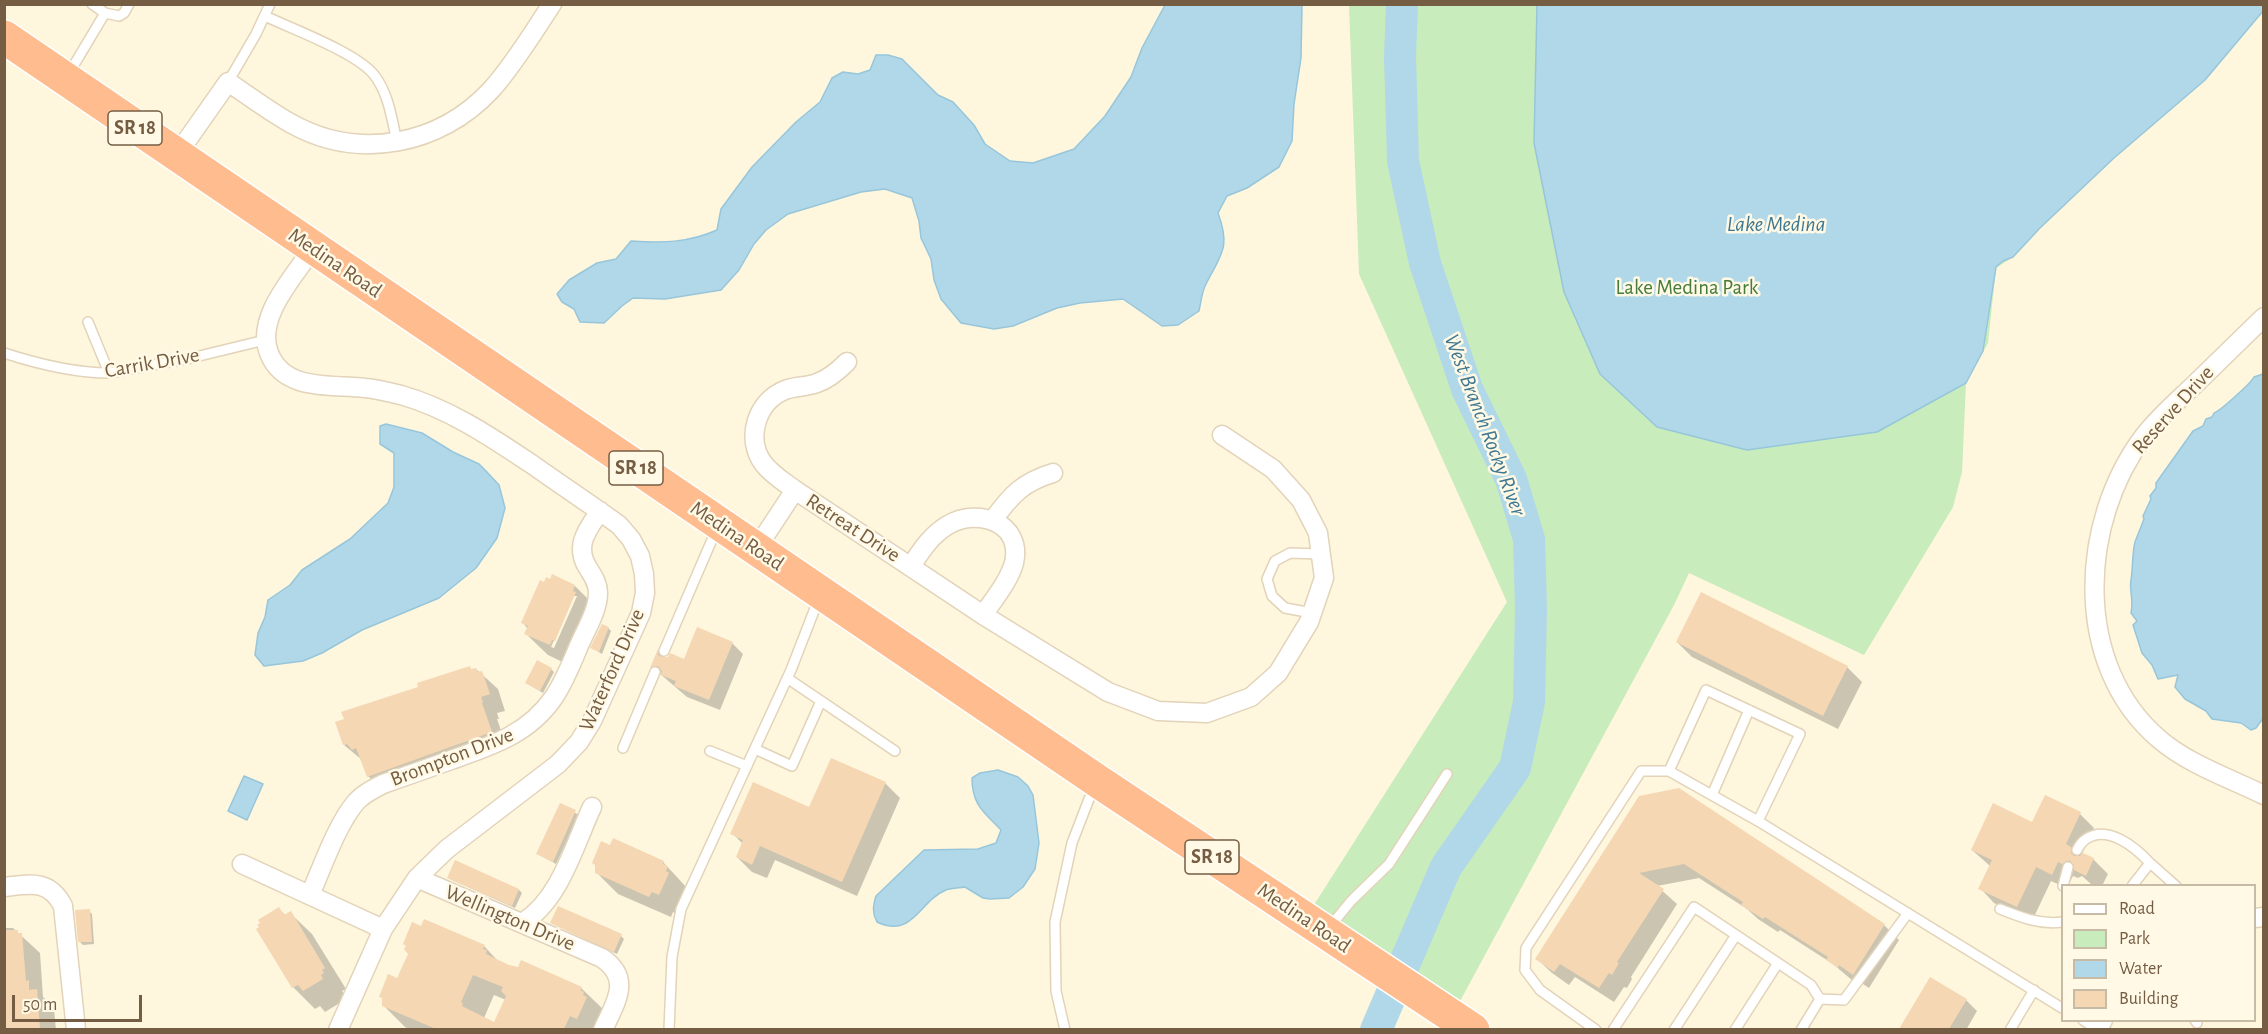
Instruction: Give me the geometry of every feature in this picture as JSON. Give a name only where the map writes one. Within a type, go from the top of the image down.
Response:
[{"type":"highway","name":"Medina Road","points":[[4,37],[1099,782],[1473,1029]]},
{"type":"street","points":[[176,156],[228,82],[292,124],[318,136],[345,143],[362,144],[396,142],[425,135],[450,123],[473,107],[493,88],[552,4]]},
{"type":"street","points":[[265,340],[270,313],[313,248]]},
{"type":"street","name":"Reserve Drive","points":[[2264,317],[2164,413],[2128,459],[2104,513],[2097,545],[2094,578],[2096,612],[2102,645],[2111,672],[2124,697],[2140,720],[2160,740],[2183,756],[2264,795]]},
{"type":"street","name":"Waterford Drive","points":[[265,340],[269,354],[288,377],[304,383],[378,390],[432,405],[464,420],[488,435],[619,525],[631,539],[642,565],[645,593],[641,614],[592,721],[579,742],[558,764],[447,849],[417,878],[383,929],[338,1029]]},
{"type":"street","name":"Retreat Drive","points":[[847,362],[834,375],[817,384],[786,390],[772,398],[762,409],[756,423],[754,437],[756,450],[762,462],[771,472],[795,490],[983,615],[1108,692],[1158,711],[1207,713],[1251,697],[1278,673],[1309,622],[1312,613]]},
{"type":"street","points":[[1222,435],[1273,469],[1301,501],[1318,533],[1324,578],[1312,613]]},
{"type":"street","points":[[983,615],[1010,574],[1014,561],[1014,548],[1010,536],[993,520],[1020,488],[1035,478],[1053,473]]},
{"type":"street","name":"Retreat Drive","points":[[756,549],[795,490]]},
{"type":"street","name":"Brompton Drive","points":[[310,895],[347,814],[357,800],[383,784],[499,743],[519,732],[554,698],[597,605],[598,592],[595,579],[583,560],[580,549],[586,531],[600,511]]},
{"type":"street","name":"Retreat Drive","points":[[911,567],[934,535],[949,524],[968,517],[981,516],[993,520]]},
{"type":"street","points":[[522,923],[542,907],[554,891],[592,807]]},
{"type":"street","points":[[242,864],[383,929]]},
{"type":"street","name":"Wellington Drive","points":[[417,878],[602,958],[611,964],[618,974],[620,985],[618,997],[603,1029]]},
{"type":"street","points":[[4,887],[37,884],[48,888],[58,896],[63,906],[76,1029]]},
{"type":"lane","points":[[92,4],[105,13],[119,16],[124,13],[129,4]]},
{"type":"lane","points":[[228,82],[270,4]]},
{"type":"lane","points":[[65,80],[105,13]]},
{"type":"lane","points":[[265,16],[368,68],[376,78],[390,106],[396,142]]},
{"type":"lane","points":[[88,322],[109,373]]},
{"type":"lane","name":"Carrik Drive","points":[[4,353],[40,365],[109,373],[191,358],[265,340]]},
{"type":"lane","points":[[664,651],[719,523]]},
{"type":"lane","points":[[1312,613],[1285,608],[1272,596],[1267,579],[1275,561],[1290,553],[1321,554]]},
{"type":"lane","points":[[669,1029],[672,957],[681,909],[787,678],[821,593]]},
{"type":"lane","points":[[623,748],[655,672]]},
{"type":"lane","points":[[787,678],[894,751]]},
{"type":"lane","points":[[1669,771],[1706,690],[1800,734],[1758,821]]},
{"type":"lane","points":[[755,749],[792,766],[821,701]]},
{"type":"lane","points":[[1712,795],[1749,710]]},
{"type":"lane","points":[[711,751],[747,766]]},
{"type":"lane","points":[[1596,1029],[1540,990],[1526,970],[1526,948],[1641,771],[1669,771],[1712,795],[2061,1007]]},
{"type":"lane","points":[[1325,932],[1389,864],[1447,774]]},
{"type":"lane","points":[[1065,1029],[1056,991],[1055,922],[1072,843],[1089,799],[1099,782]]},
{"type":"lane","points":[[2077,850],[2086,839],[2097,835],[2108,836],[2132,845],[2175,884]]},
{"type":"lane","points":[[2133,884],[2150,863]]},
{"type":"lane","points":[[2063,884],[2068,867]]},
{"type":"lane","points":[[1613,1029],[1694,907],[1811,985],[1820,999]]},
{"type":"lane","points":[[2000,909],[2032,920],[2061,922]]},
{"type":"lane","points":[[1820,999],[1844,1000],[1908,913]]},
{"type":"lane","points":[[1674,1029],[1736,935]]},
{"type":"lane","points":[[1735,1029],[1778,963]]},
{"type":"lane","points":[[2010,1029],[2034,990]]},
{"type":"lane","points":[[1801,1029],[1820,999]]},
{"type":"green space","name":"Lake Medina Park","points":[[1349,5],[2263,5],[2263,12],[2205,80],[2114,158],[2040,228],[2013,257],[1996,268],[1988,343],[1966,383],[1962,472],[1953,507],[1864,655],[1689,573],[1674,605],[1452,1016],[1305,919],[1507,602],[1359,274]]},
{"type":"water","name":"Lake Medina","points":[[2263,4],[2263,11],[2205,80],[2114,158],[2040,228],[2013,257],[1996,267],[1983,351],[1966,383],[1877,432],[1747,450],[1657,427],[1600,374],[1564,292],[1534,143],[1537,5]]},
{"type":"water","points":[[1165,5],[1302,5],[1301,58],[1294,104],[1292,141],[1279,167],[1247,188],[1227,196],[1218,213],[1224,235],[1220,258],[1205,287],[1199,311],[1178,325],[1162,326],[1123,299],[1080,303],[1057,308],[1013,326],[994,329],[961,323],[941,299],[934,280],[931,259],[921,238],[912,198],[885,189],[861,192],[788,214],[766,230],[754,244],[739,270],[721,290],[665,299],[633,298],[604,323],[580,322],[574,309],[562,302],[557,294],[569,280],[597,263],[616,259],[631,241],[675,241],[717,230],[721,209],[752,167],[796,122],[820,102],[832,78],[843,72],[858,74],[870,70],[876,55],[888,55],[902,59],[938,95],[953,102],[974,125],[985,144],[1010,161],[1033,163],[1074,149],[1105,116],[1131,77],[1142,48]]},
{"type":"water","points":[[2263,374],[2264,717],[2256,728],[2251,730],[2241,723],[2212,719],[2206,711],[2185,699],[2175,687],[2178,675],[2158,679],[2152,665],[2142,653],[2133,625],[2137,621],[2131,613],[2131,584],[2135,542],[2156,483],[2193,431],[2203,426],[2206,419],[2212,417],[2254,377]]},
{"type":"water","points":[[386,424],[422,433],[453,452],[479,464],[486,471],[499,485],[505,508],[497,538],[476,568],[439,598],[362,630],[303,661],[264,666],[255,655],[258,633],[265,617],[268,600],[290,585],[302,570],[350,539],[388,503],[394,487],[394,453],[380,444],[380,426]]},
{"type":"water","points":[[998,770],[1018,777],[1028,786],[1033,795],[1039,843],[1035,869],[1023,887],[1009,898],[990,899],[983,898],[965,887],[948,889],[937,895],[908,922],[899,926],[889,926],[877,922],[873,909],[876,896],[924,850],[978,849],[996,843],[1001,830],[984,813],[977,802],[972,778],[980,773]]},
{"type":"water","points":[[244,776],[263,784],[247,820],[228,811]]},
{"type":"building","points":[[552,574],[575,585],[573,591],[576,592],[555,641],[552,640],[550,645],[524,634],[528,626],[521,623],[540,580],[544,582],[546,577],[550,579]]},
{"type":"building","points":[[1701,592],[1848,666],[1823,716],[1676,642]]},
{"type":"building","points":[[602,624],[609,627],[599,652],[590,648]]},
{"type":"building","points":[[697,627],[733,642],[709,700],[674,686],[676,681],[661,675],[662,671],[658,666],[650,668],[658,649],[658,655],[662,657],[668,657],[670,653],[684,659]]},
{"type":"building","points":[[537,660],[552,668],[540,691],[525,683]]},
{"type":"building","points":[[470,666],[471,669],[476,668],[478,672],[482,671],[490,694],[481,697],[492,732],[367,777],[356,748],[352,750],[347,744],[343,745],[335,722],[344,719],[341,712],[418,687],[417,683]]},
{"type":"building","points":[[831,758],[886,782],[842,882],[760,846],[752,865],[736,857],[743,840],[730,834],[753,782],[809,807]]},
{"type":"building","points":[[1679,788],[1885,924],[1853,975],[1839,965],[1838,968],[1826,960],[1828,957],[1765,917],[1763,919],[1741,905],[1743,902],[1684,864],[1639,873],[1664,889],[1617,962],[1619,963],[1612,975],[1609,973],[1599,988],[1560,964],[1554,972],[1535,959],[1639,796]]},
{"type":"building","points":[[2045,795],[2081,812],[2066,844],[2071,847],[2071,853],[2074,856],[2080,856],[2083,853],[2094,858],[2086,876],[2074,870],[2074,865],[2069,860],[2062,864],[2058,862],[2052,875],[2036,867],[2017,907],[1978,889],[1992,860],[1971,850],[1993,803],[2032,822]]},
{"type":"building","points":[[560,803],[576,810],[553,862],[536,854]]},
{"type":"building","points":[[613,838],[664,861],[663,864],[668,866],[666,871],[669,873],[659,895],[652,892],[649,897],[595,873],[595,865],[592,863],[601,841],[610,845]]},
{"type":"building","points":[[455,860],[519,889],[512,906],[447,878]]},
{"type":"building","points":[[558,906],[622,934],[614,952],[550,923]]},
{"type":"building","points":[[279,907],[284,915],[291,911],[325,968],[321,975],[323,979],[303,991],[298,985],[292,988],[256,929],[260,923],[258,920]]},
{"type":"building","points":[[90,909],[92,942],[78,942],[75,910]]},
{"type":"building","points":[[424,919],[485,945],[483,949],[487,950],[486,954],[509,965],[518,967],[521,960],[582,987],[580,990],[587,997],[577,1019],[570,1016],[564,1029],[436,1029],[382,1006],[382,998],[379,997],[388,974],[397,978],[408,954],[403,944],[412,922],[421,926]],"holes":[[[473,975],[503,987],[501,991],[506,996],[494,1022],[462,1006],[461,1002]]]},
{"type":"building","points":[[4,930],[18,930],[18,933],[22,933],[26,981],[29,980],[29,990],[37,989],[40,1029],[4,1029]]},
{"type":"building","points":[[1930,977],[1967,999],[1949,1029],[1899,1029]]},
{"type":"waterway","name":"West Branch Rocky River","points":[[1376,1030],[1446,867],[1515,768],[1529,702],[1531,609],[1529,539],[1511,479],[1467,389],[1425,263],[1403,161],[1400,57],[1402,4]]}]
